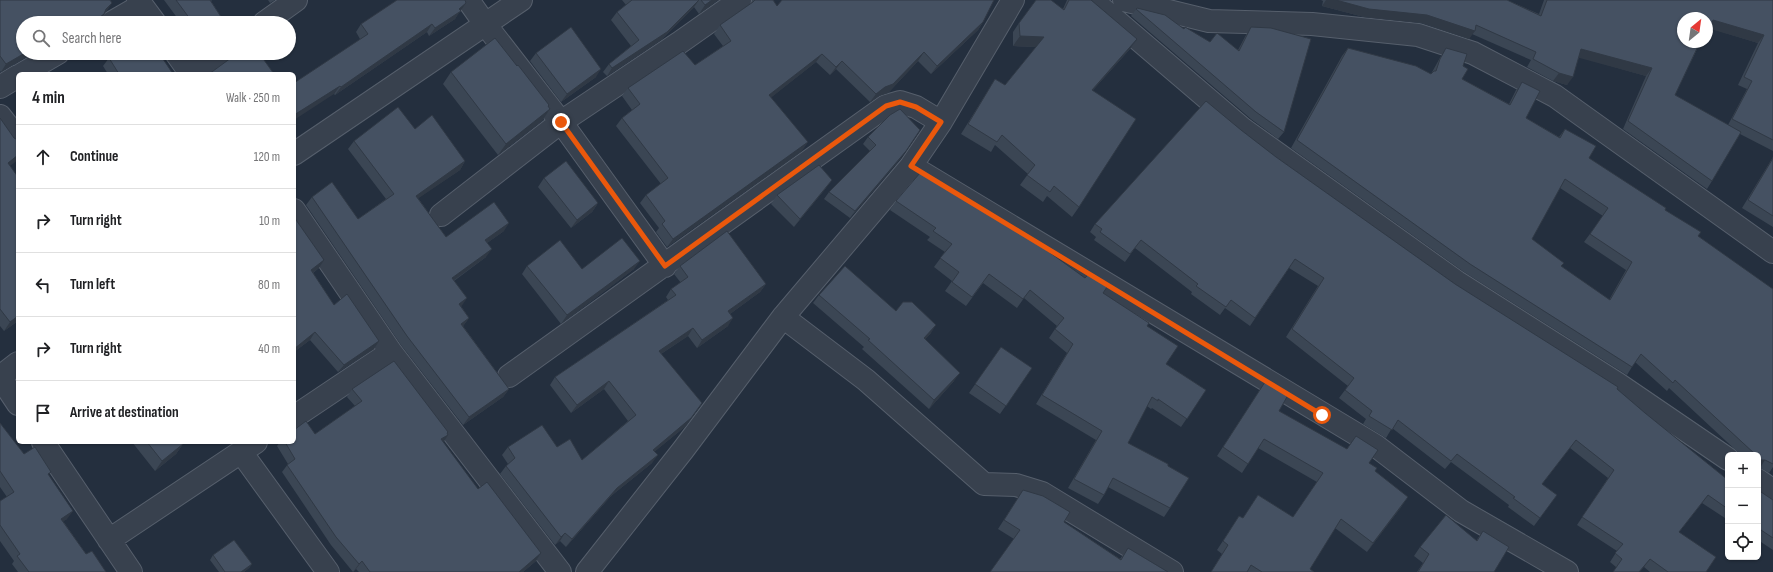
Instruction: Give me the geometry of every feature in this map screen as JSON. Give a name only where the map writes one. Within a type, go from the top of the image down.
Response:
[{"type":"street","points":[[274,16],[296,0]]},
{"type":"street","points":[[468,0],[484,24],[561,122],[665,266]]},
{"type":"street","points":[[296,153],[521,0]]},
{"type":"street","points":[[441,215],[561,122],[680,43],[740,0]]},
{"type":"street","points":[[587,572],[683,450],[783,317],[911,166],[941,122],[1013,0]]},
{"type":"street","points":[[1092,0],[1243,129],[1457,282],[1618,384],[1725,457]]},
{"type":"street","points":[[1124,0],[1209,21],[1312,24],[1418,35],[1473,53],[1555,96],[1773,252]]},
{"type":"street","points":[[120,16],[140,2],[150,16]]},
{"type":"street","points":[[25,72],[46,60]]},
{"type":"street","points":[[181,60],[190,72]]},
{"type":"street","points":[[195,72],[212,60]]},
{"type":"street","points":[[0,87],[16,77]]},
{"type":"street","points":[[509,376],[665,266],[886,106],[900,102],[916,107],[941,122]]},
{"type":"street","points":[[0,116],[16,136]]},
{"type":"street","points":[[911,166],[1376,446],[1461,512],[1568,572]]},
{"type":"street","points":[[296,213],[391,352],[560,572]]},
{"type":"street","points":[[783,317],[866,380],[984,484],[1016,485],[1042,494],[1172,572]]},
{"type":"street","points":[[296,416],[391,352]]},
{"type":"street","points":[[16,364],[0,377],[16,401]]},
{"type":"street","points":[[44,444],[131,572]]},
{"type":"street","points":[[109,540],[248,447],[328,572]]},
{"type":"street","points":[[1761,482],[1773,491]]},
{"type":"building","points":[[0,0],[110,0],[112,3],[101,16],[16,16],[16,58],[6,64],[0,56]]},
{"type":"building","points":[[176,0],[210,0],[220,16],[188,16]]},
{"type":"building","points":[[397,0],[465,0],[466,3],[459,9],[461,11],[435,28],[432,24],[341,87],[340,86],[296,114],[296,82],[368,34],[361,24]]},
{"type":"building","points":[[632,0],[699,0],[667,32],[612,68],[609,64],[639,40],[617,12]]},
{"type":"building","points":[[701,0],[712,0],[705,5]]},
{"type":"building","points":[[755,0],[773,0],[777,6],[782,0],[994,0],[983,22],[937,66],[924,52],[893,84],[885,87],[876,94],[842,61],[836,67],[822,54],[769,95],[808,142],[673,239],[662,224],[665,221],[646,195],[668,178],[622,118],[640,104],[628,88],[683,51],[695,65],[731,41],[720,25]]},
{"type":"building","points":[[1036,0],[1051,0],[1064,10],[1069,0],[1091,0],[1137,39],[1092,90],[1136,119],[1079,207],[1054,186],[1050,192],[1027,175],[1035,165],[1002,135],[997,142],[968,124],[995,79],[1005,85],[1044,37],[1020,36],[1019,23]]},
{"type":"building","points":[[1336,0],[1507,0],[1541,16],[1547,0],[1773,0],[1773,140],[1732,119],[1752,81],[1744,77],[1764,35],[1713,20],[1713,12],[1677,12],[1677,48],[1697,48],[1675,95],[1741,132],[1712,181],[1628,121],[1652,68],[1581,49],[1573,77],[1559,73],[1533,59],[1536,52],[1476,25],[1475,31],[1427,15],[1369,9]]},
{"type":"building","points":[[1136,9],[1165,15],[1184,29],[1185,27],[1210,42],[1217,33],[1239,51],[1251,27],[1271,28],[1311,39],[1284,132],[1256,112]]},
{"type":"building","points":[[571,27],[601,69],[567,94],[536,53]]},
{"type":"building","points":[[495,38],[549,105],[548,106],[550,109],[506,144],[451,72]]},
{"type":"building","points":[[1348,48],[1416,66],[1431,74],[1436,71],[1446,48],[1467,54],[1463,66],[1468,69],[1462,79],[1510,105],[1522,82],[1540,91],[1526,118],[1560,138],[1565,129],[1596,146],[1589,158],[1666,208],[1665,210],[1701,232],[1698,236],[1773,289],[1773,464],[1765,460],[1761,460],[1761,452],[1753,452],[1675,380],[1673,383],[1641,354],[1632,367],[1470,264],[1297,140]],"holes":[[[1565,179],[1608,208],[1590,234],[1632,262],[1610,300],[1561,266],[1564,263],[1532,239]]]},
{"type":"building","points":[[110,60],[164,60],[172,72],[118,72]]},
{"type":"building","points":[[228,60],[264,60],[273,72],[212,72]]},
{"type":"building","points":[[1206,101],[1276,157],[1455,284],[1618,387],[1617,389],[1645,413],[1725,478],[1725,507],[1708,495],[1679,532],[1716,557],[1706,572],[1668,572],[1650,559],[1639,572],[1613,572],[1622,559],[1615,553],[1623,544],[1582,517],[1614,470],[1576,440],[1542,484],[1557,495],[1540,518],[1513,498],[1515,497],[1457,454],[1451,461],[1398,420],[1392,430],[1369,416],[1372,411],[1345,390],[1354,378],[1292,329],[1324,278],[1295,259],[1255,318],[1231,300],[1226,307],[1196,286],[1198,284],[1141,240],[1130,254],[1100,232],[1102,229],[1095,224]]},
{"type":"building","points":[[398,107],[415,129],[432,115],[465,161],[416,196],[446,237],[494,202],[509,223],[485,240],[492,249],[452,278],[467,298],[459,304],[469,318],[461,324],[509,389],[469,417],[407,336],[312,197],[332,182],[358,219],[394,194],[354,141]]},
{"type":"building","points":[[900,109],[920,130],[906,151],[855,211],[829,192],[876,145],[868,137],[890,115]]},
{"type":"building","points":[[0,118],[16,139],[16,157],[8,163],[16,174],[16,318],[10,322],[0,309]]},
{"type":"building","points":[[1773,158],[1773,216],[1748,200]]},
{"type":"building","points":[[566,161],[598,203],[577,220],[544,178]]},
{"type":"building","points":[[819,165],[832,180],[800,219],[777,195]]},
{"type":"building","points":[[920,173],[1045,249],[1085,278],[1088,275],[1103,284],[1107,287],[1103,293],[1149,323],[1147,326],[1178,346],[1166,364],[1206,390],[1187,419],[1158,399],[1158,401],[1152,397],[1128,443],[1168,464],[1168,466],[1189,478],[1170,508],[1113,478],[1104,495],[1074,479],[1102,431],[1042,395],[1073,344],[1055,329],[1064,318],[1030,290],[1023,299],[989,274],[972,297],[952,282],[959,272],[940,258],[952,244],[933,231],[936,228],[896,201]]},
{"type":"building","points":[[296,220],[324,260],[311,270],[334,305],[347,294],[379,341],[344,365],[315,332],[296,347]]},
{"type":"building","points":[[727,231],[766,284],[728,311],[733,318],[702,340],[693,328],[659,351],[702,403],[691,418],[653,450],[658,455],[617,488],[572,539],[565,533],[561,537],[506,466],[515,458],[508,447],[542,425],[557,447],[570,439],[582,460],[636,415],[609,381],[577,405],[555,377],[676,295],[671,289],[688,277],[680,266]]},
{"type":"building","points":[[622,238],[640,261],[567,315],[527,266],[560,240],[582,269]]},
{"type":"building","points":[[845,266],[896,311],[903,302],[912,302],[936,325],[924,338],[960,373],[934,400],[868,340],[870,339],[819,295]]},
{"type":"building","points":[[1001,347],[1032,368],[1006,406],[975,384]]},
{"type":"building","points":[[394,361],[448,432],[448,435],[441,439],[478,489],[487,482],[541,553],[519,572],[370,572],[362,561],[359,564],[336,537],[287,465],[295,459],[286,444],[296,444],[296,428],[306,421],[315,434],[362,401],[352,389]]},
{"type":"building","points":[[1265,382],[1288,395],[1279,411],[1347,449],[1356,436],[1378,450],[1369,463],[1377,468],[1375,471],[1408,497],[1373,543],[1341,519],[1310,569],[1314,572],[1262,572],[1251,565],[1247,572],[1211,572],[1228,545],[1223,541],[1239,516],[1243,518],[1258,495],[1293,517],[1323,473],[1264,439],[1248,464],[1223,447]]},
{"type":"building","points":[[0,423],[24,454],[35,447],[51,472],[48,474],[73,511],[61,519],[86,554],[92,551],[106,572],[29,572],[17,556],[20,554],[0,525],[0,501],[14,492],[0,471]]},
{"type":"building","points":[[149,444],[183,444],[162,461]]},
{"type":"building","points":[[1023,490],[1043,496],[1070,512],[1064,522],[1121,560],[1128,548],[1168,572],[990,572],[1020,530],[1004,520]]},
{"type":"building","points":[[1761,492],[1773,500],[1773,538],[1761,530]]},
{"type":"building","points":[[1446,515],[1477,541],[1483,531],[1509,547],[1494,572],[1418,572],[1429,554],[1420,547]]},
{"type":"building","points":[[234,540],[252,564],[241,572],[225,572],[213,555]]},
{"type":"route","points":[[561,122],[665,266],[886,106],[900,102],[916,107],[941,122],[911,166],[1322,415]]}]
